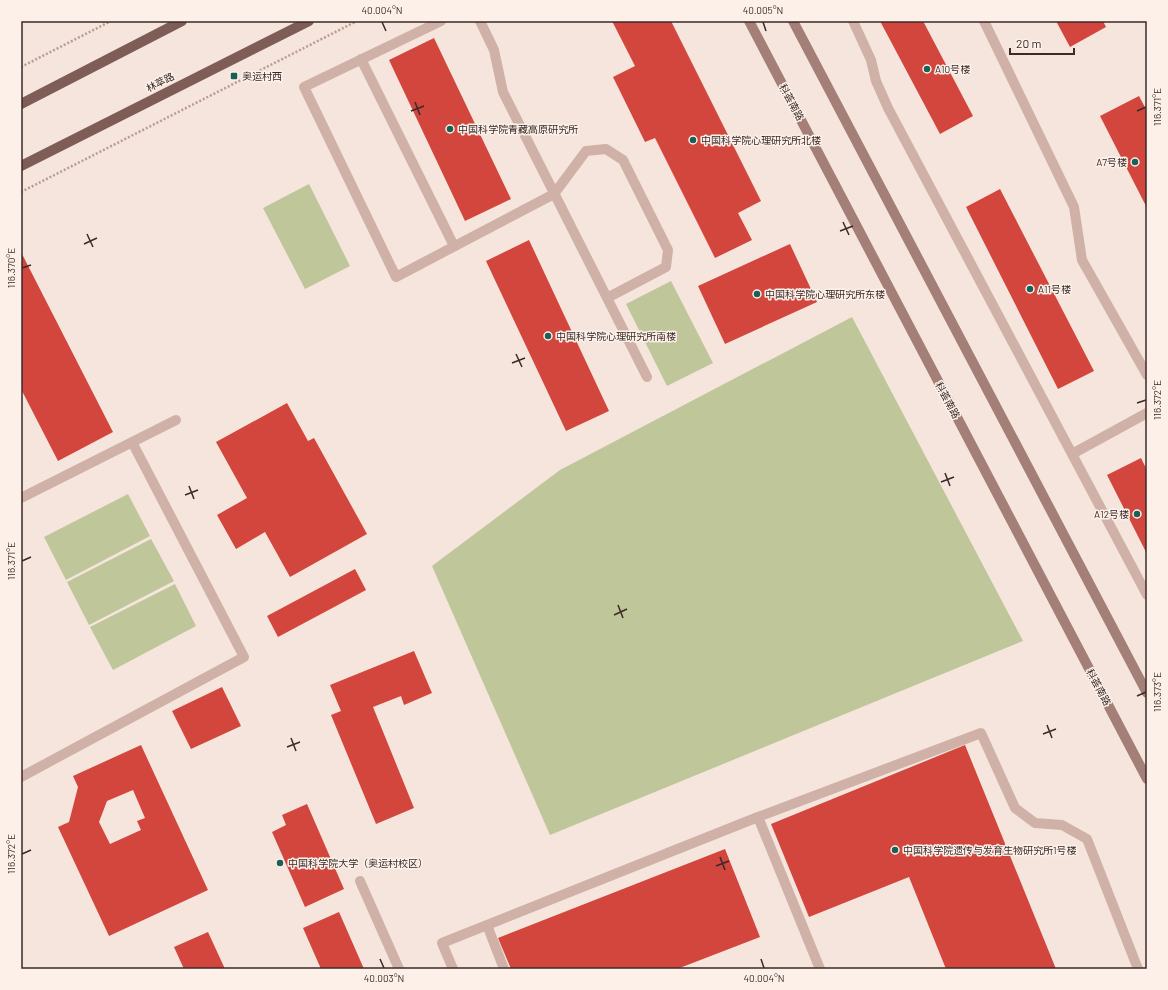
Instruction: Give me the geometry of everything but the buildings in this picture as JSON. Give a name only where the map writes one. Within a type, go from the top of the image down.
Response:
[{"type":"main road","points":[[21,104],[182,21]]},
{"type":"main road","name":"林萃路","points":[[21,166],[309,21]]},
{"type":"street","points":[[441,21],[304,87],[396,277],[554,194],[586,151],[606,149],[623,160],[668,250],[666,267],[607,298]]},
{"type":"street","points":[[480,21],[494,50],[503,92],[647,377]]},
{"type":"street","name":"科荟南路","points":[[749,21],[1147,779]]},
{"type":"street","points":[[793,21],[1147,693]]},
{"type":"street","points":[[853,21],[871,60],[876,81],[888,108],[1147,594]]},
{"type":"street","points":[[984,21],[1001,59],[1074,207],[1082,260],[1147,375]]},
{"type":"street","points":[[361,60],[454,246]]},
{"type":"street","points":[[1072,454],[1147,413]]},
{"type":"street","points":[[21,498],[176,420]]},
{"type":"street","points":[[21,777],[244,657],[132,442]]},
{"type":"street","points":[[453,969],[442,943],[758,817],[981,733],[1015,808],[1035,823],[1062,825],[1086,839],[1138,969]]},
{"type":"street","points":[[758,817],[820,969]]},
{"type":"street","points":[[360,881],[398,969]]},
{"type":"street","points":[[487,925],[504,969]]},
{"type":"path","points":[[21,67],[111,21]]},
{"type":"path","points":[[21,192],[357,21]]},
{"type":"green space","points":[[309,184],[350,266],[305,289],[263,208]]},
{"type":"green space","points":[[671,281],[713,363],[667,386],[626,304]]},
{"type":"green space","points":[[852,317],[1023,641],[550,835],[432,566],[560,470]]},
{"type":"green space","points":[[128,494],[150,536],[66,580],[44,537]]},
{"type":"green space","points":[[151,539],[174,581],[89,625],[67,582]]},
{"type":"green space","points":[[175,584],[196,626],[113,670],[90,627]]},
{"type":"place","name":"A10号楼","points":[[927,69]]},
{"type":"place","name":"奥运村西","points":[[234,76]]},
{"type":"place","name":"中国科学院青藏高原研究所","points":[[450,129]]},
{"type":"place","name":"中国科学院心理研究所北楼","points":[[693,140]]},
{"type":"place","name":"A7号楼","points":[[1135,162]]},
{"type":"place","name":"A11号楼","points":[[1030,289]]},
{"type":"place","name":"中国科学院心理研究所东楼","points":[[757,294]]},
{"type":"place","name":"中国科学院心理研究所南楼","points":[[548,336]]},
{"type":"place","name":"A12号楼","points":[[1137,514]]},
{"type":"place","name":"中国科学院遗传与发育生物研究所1号楼","points":[[895,850]]},
{"type":"place","name":"中国科学院大学（奥运村校区）","points":[[280,863]]}]
